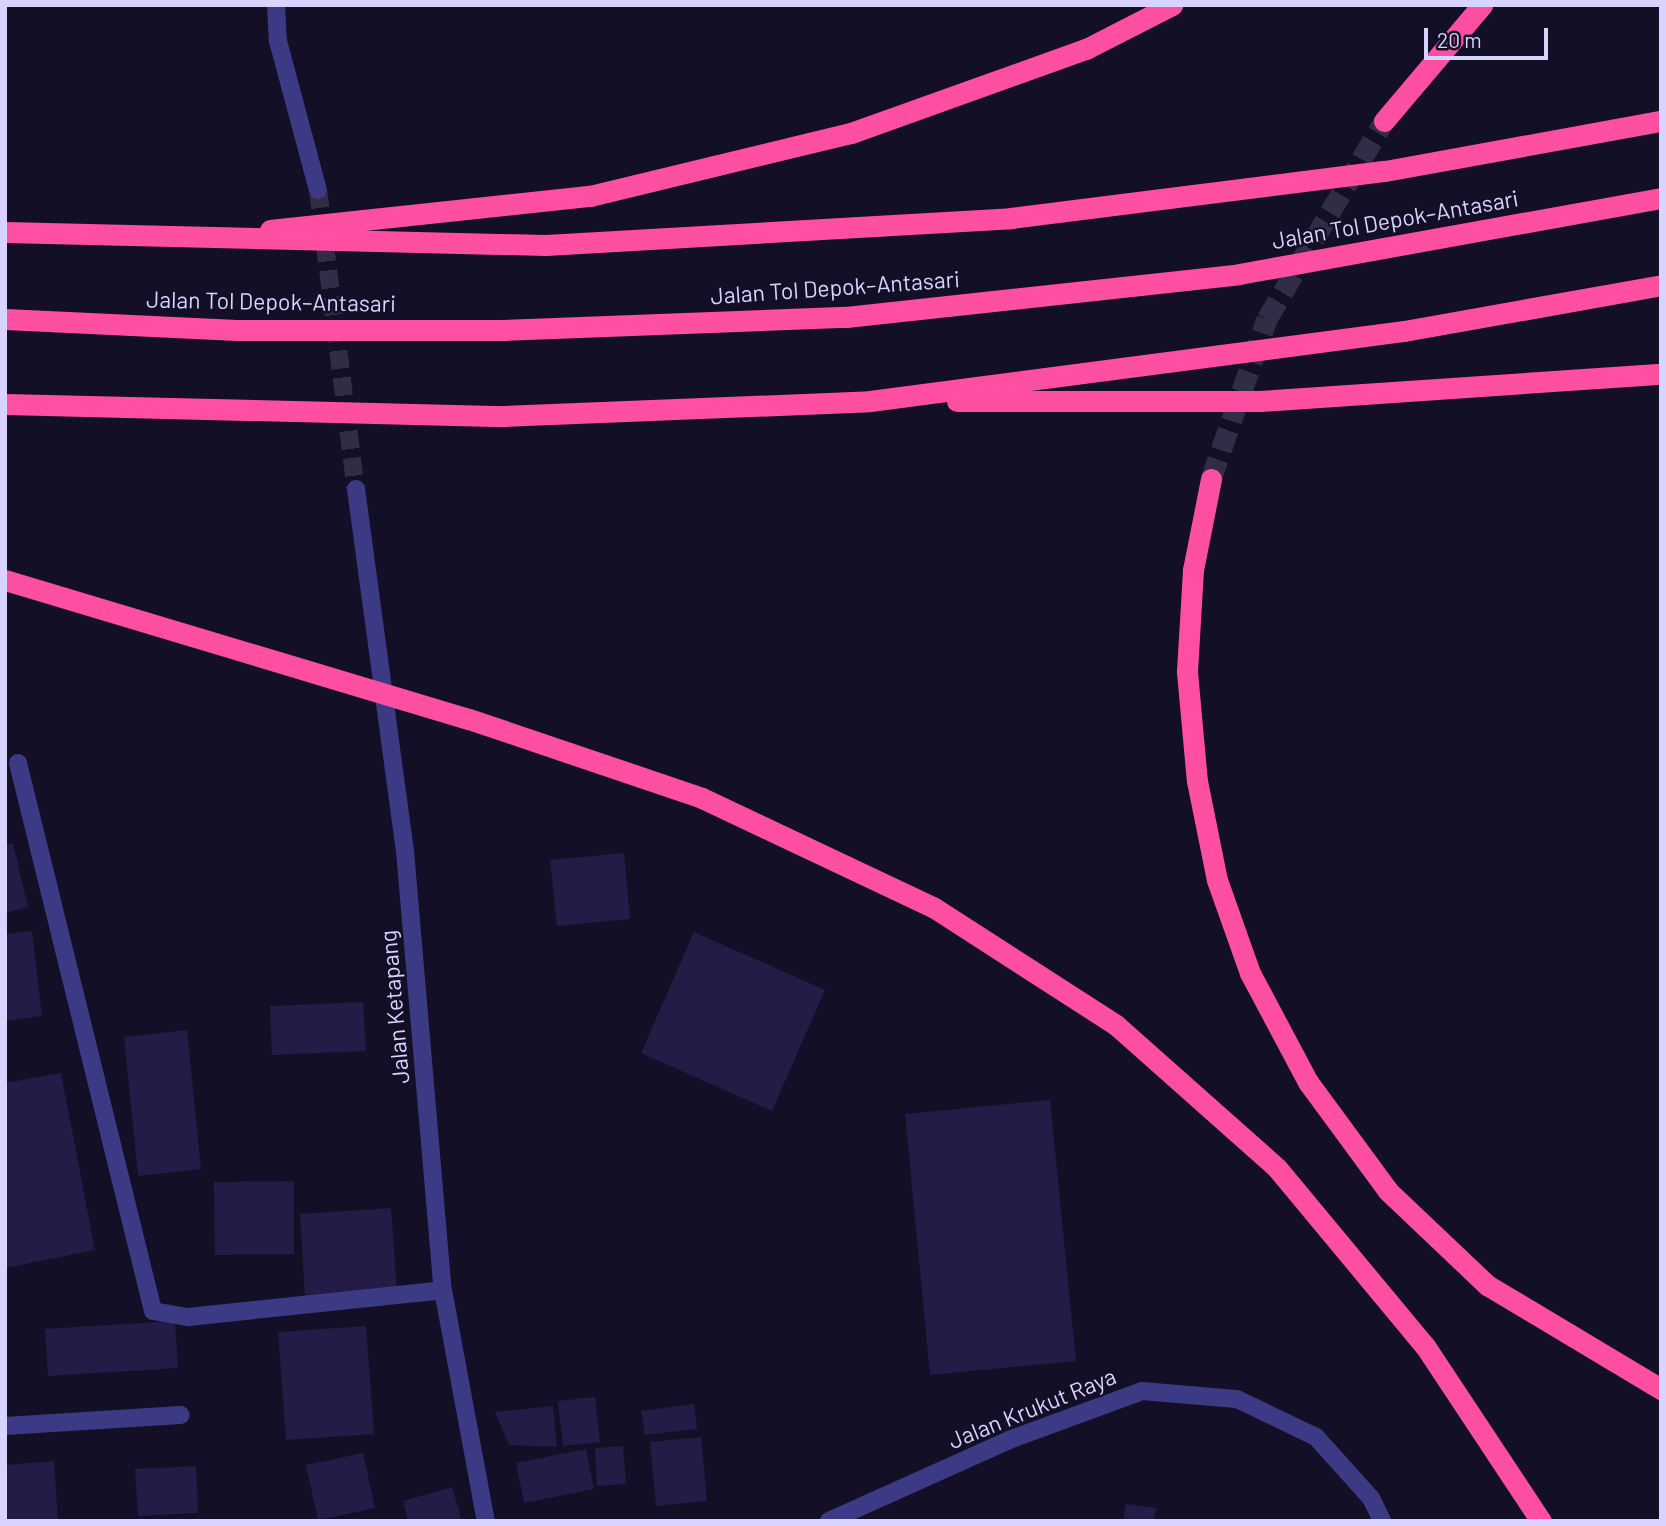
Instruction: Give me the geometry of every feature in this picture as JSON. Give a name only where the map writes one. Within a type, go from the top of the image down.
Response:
[{"type":"highway","points":[[178,240],[590,196],[851,133],[1086,50],[1172,5]]},
{"type":"highway","points":[[1384,121],[1482,5]]},
{"type":"highway","points":[[5,232],[178,240],[546,245],[1011,218],[1385,171],[1661,121]]},
{"type":"highway","name":"Jalan Tol Depok–Antasari","points":[[5,319],[237,330],[502,330],[846,317],[1239,274],[1661,198]]},
{"type":"highway","points":[[870,401],[1404,331],[1661,285]]},
{"type":"highway","points":[[5,404],[504,416],[870,401],[1260,401],[1661,374]]},
{"type":"highway","points":[[1211,479],[1193,570],[1187,671],[1197,781],[1217,880],[1250,973],[1308,1082],[1388,1191],[1487,1285],[1661,1389]]},
{"type":"highway","points":[[5,580],[273,658],[469,719],[702,798],[933,907],[1116,1025],[1277,1168],[1425,1346],[1541,1521]]},
{"type":"street","points":[[276,5],[278,41],[318,190]]},
{"type":"street","name":"Jalan Ketapang","points":[[356,489],[405,850],[443,1290],[486,1521]]},
{"type":"street","points":[[18,763],[153,1311],[188,1317],[443,1290]]},
{"type":"street","name":"Jalan Krukut Raya","points":[[829,1521],[1009,1440],[1142,1391],[1237,1399],[1316,1437],[1371,1498],[1381,1521]]},
{"type":"street","points":[[5,1426],[181,1415]]},
{"type":"building","points":[[13,843],[28,907],[5,913],[5,845]]},
{"type":"building","points":[[624,853],[630,919],[557,926],[550,860]]},
{"type":"building","points":[[32,931],[42,1016],[5,1021],[5,934]]},
{"type":"building","points":[[694,932],[825,990],[772,1111],[641,1053]]},
{"type":"building","points":[[363,1002],[366,1051],[272,1055],[270,1006]]},
{"type":"building","points":[[187,1030],[201,1169],[138,1176],[124,1037]]},
{"type":"building","points":[[61,1073],[95,1250],[5,1268],[5,1083]]},
{"type":"building","points":[[1050,1100],[1076,1361],[930,1375],[905,1114]]},
{"type":"building","points":[[294,1181],[294,1254],[215,1255],[214,1182]]},
{"type":"building","points":[[391,1208],[397,1292],[305,1298],[300,1214]]},
{"type":"building","points":[[175,1321],[178,1368],[48,1376],[45,1329]]},
{"type":"building","points":[[366,1326],[374,1434],[286,1440],[278,1332]]},
{"type":"building","points":[[595,1397],[600,1442],[563,1446],[558,1401]]},
{"type":"building","points":[[694,1404],[697,1429],[645,1435],[641,1411]]},
{"type":"building","points":[[553,1406],[557,1447],[509,1445],[495,1412]]},
{"type":"building","points":[[701,1437],[707,1501],[656,1506],[650,1442]]},
{"type":"building","points":[[623,1446],[626,1484],[597,1486],[595,1448]]},
{"type":"building","points":[[586,1449],[594,1489],[524,1503],[516,1463]]},
{"type":"building","points":[[363,1453],[375,1508],[318,1520],[306,1465]]},
{"type":"building","points":[[54,1461],[58,1521],[5,1521],[5,1465]]},
{"type":"building","points":[[196,1466],[198,1513],[138,1516],[135,1469]]},
{"type":"building","points":[[452,1487],[462,1521],[408,1521],[403,1501]]},
{"type":"building","points":[[1126,1504],[1156,1508],[1154,1521],[1123,1521]]},
{"type":"tunnel","points":[[1211,479],[1267,319],[1384,121]]},
{"type":"tunnel","points":[[318,190],[356,489]]}]
